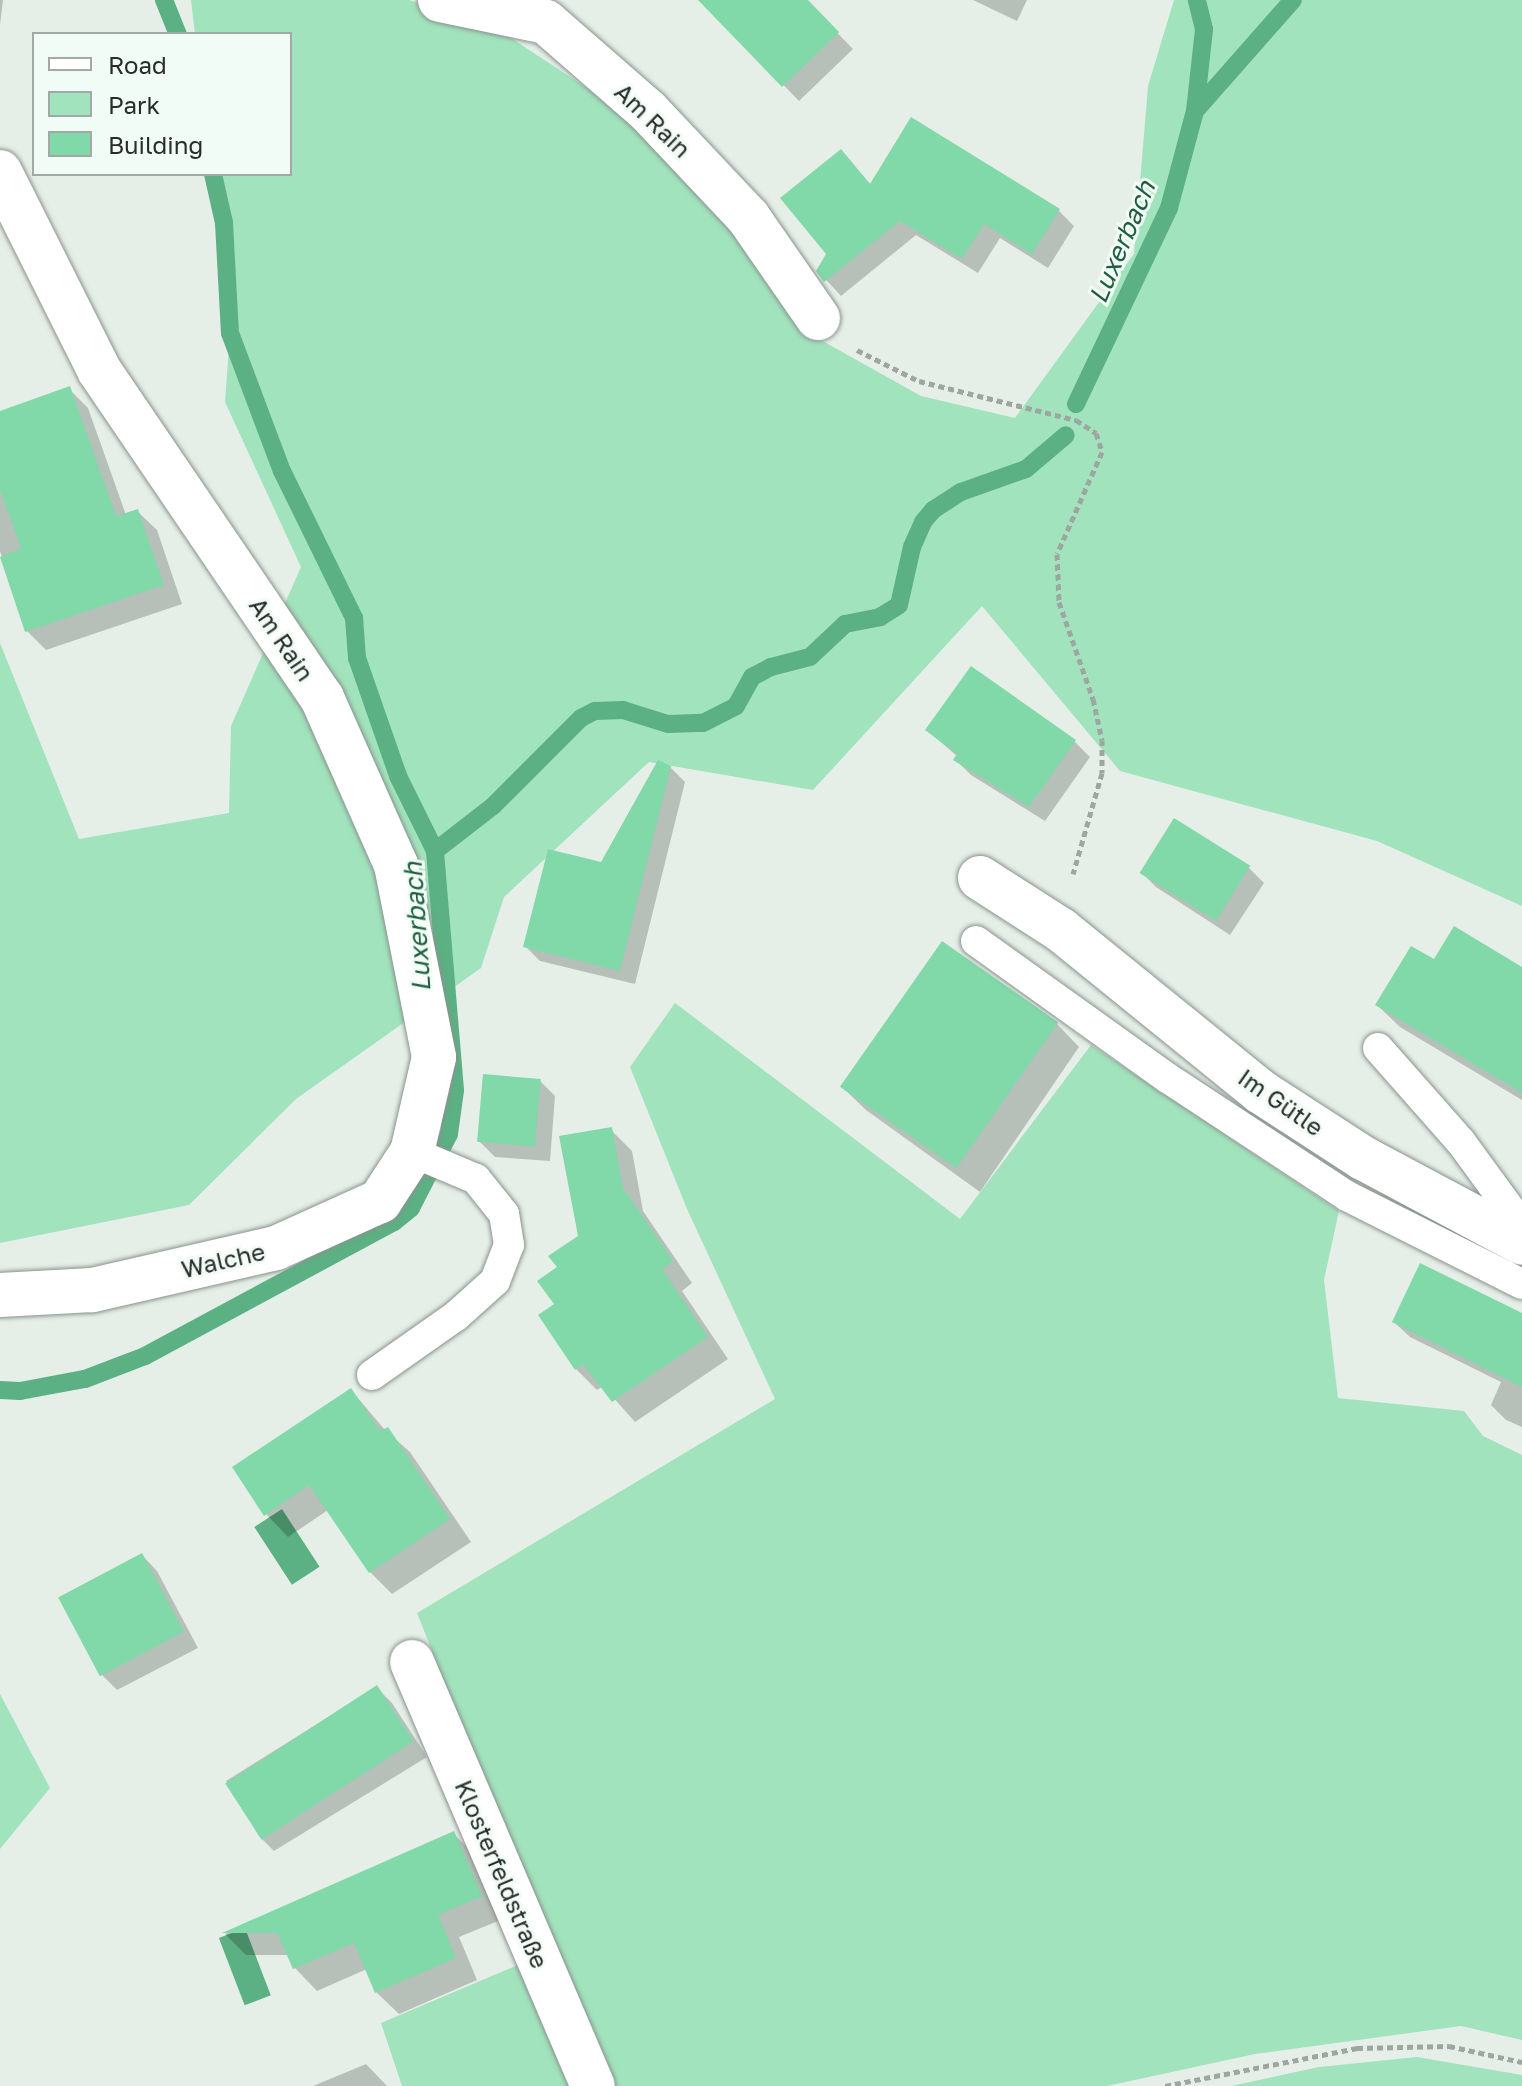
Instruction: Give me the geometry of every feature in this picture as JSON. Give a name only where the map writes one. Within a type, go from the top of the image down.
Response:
[{"type":"street","name":"Am Rain","points":[[440,0],[546,22],[648,111],[748,217],[818,318]]},
{"type":"street","name":"Am Rain","points":[[0,172],[99,370],[322,698],[396,865],[434,1057],[412,1152]]},
{"type":"street","name":"Im Gütle","points":[[980,878],[1061,930],[1261,1092],[1363,1158],[1519,1241]]},
{"type":"street","name":"Walche","points":[[0,1295],[92,1290],[276,1248],[380,1201],[412,1152]]},
{"type":"street","name":"Klosterfeldstraße","points":[[412,1662],[593,2086]]},
{"type":"lane","points":[[976,941],[1169,1079],[1347,1196],[1522,1284]]},
{"type":"lane","points":[[1378,1048],[1461,1142],[1515,1216],[1519,1241]]},
{"type":"lane","points":[[372,1375],[456,1316],[495,1281],[509,1245],[504,1214],[476,1179],[412,1152]]},
{"type":"path","points":[[818,318],[863,355],[919,381],[1076,420],[1096,433],[1102,452],[1057,554],[1059,602],[1093,699],[1102,740],[1102,773],[1061,930]]},
{"type":"path","points":[[1165,2086],[1357,2048],[1449,2046],[1522,2062]]},
{"type":"green space","points":[[191,0],[409,0],[502,32],[622,111],[734,232],[803,330],[921,396],[1015,418],[1134,254],[1148,86],[1174,0],[1522,0],[1522,906],[1377,841],[1120,771],[982,606],[813,790],[649,762],[504,897],[481,968],[296,1099],[189,1205],[0,1243],[0,643],[79,839],[229,813],[231,726],[301,567],[225,402],[230,333],[212,176],[292,176],[292,32],[195,32]]},
{"type":"green space","points":[[675,1003],[960,1219],[1091,1045],[1339,1211],[1324,1280],[1338,1398],[1464,1411],[1483,1436],[1522,1455],[1522,2040],[1461,2026],[1255,2054],[1107,2086],[402,2086],[381,2023],[551,1951],[417,1613],[775,1399],[687,1209],[630,1067]]},
{"type":"green space","points":[[0,1694],[50,1788],[0,1849]]},
{"type":"green space","points":[[1417,2057],[1522,2075],[1522,2086],[1231,2086],[1319,2067]]},
{"type":"shaded area","points":[[282,1509],[320,1567],[292,1585],[254,1527]]},
{"type":"shaded area","points":[[245,1928],[271,1995],[245,2005],[219,1938]]},
{"type":"building","points":[[698,0],[808,0],[839,32],[782,87]]},
{"type":"building","points":[[911,117],[1060,209],[1032,254],[984,224],[962,259],[900,221],[824,282],[816,271],[826,254],[780,198],[841,149],[870,184]]},
{"type":"building","points":[[70,386],[116,516],[138,509],[164,585],[25,632],[0,557],[21,548],[0,490],[0,411]]},
{"type":"building","points":[[971,666],[1076,740],[1029,807],[953,760],[957,754],[925,730]]},
{"type":"building","points":[[658,760],[671,766],[620,971],[523,947],[548,849],[601,862]]},
{"type":"building","points":[[1174,818],[1250,866],[1216,921],[1140,873]]},
{"type":"building","points":[[1454,926],[1522,967],[1522,1093],[1375,1005],[1411,946],[1434,959]]},
{"type":"building","points":[[942,941],[1058,1022],[956,1168],[840,1087]]},
{"type":"building","points":[[483,1074],[541,1079],[535,1147],[477,1142]]},
{"type":"building","points":[[612,1127],[623,1188],[673,1261],[662,1269],[708,1337],[612,1402],[583,1364],[575,1370],[538,1315],[554,1304],[537,1281],[557,1267],[548,1256],[578,1236],[559,1136]]},
{"type":"building","points":[[1420,1263],[1522,1313],[1522,1387],[1392,1322]]},
{"type":"building","points":[[351,1388],[380,1431],[388,1427],[450,1519],[369,1573],[309,1485],[264,1516],[232,1467]]},
{"type":"building","points":[[142,1553],[184,1632],[100,1676],[58,1598]]},
{"type":"building","points":[[377,1685],[413,1741],[262,1840],[225,1784]]},
{"type":"building","points":[[454,1831],[482,1896],[438,1915],[456,1958],[375,1993],[354,1943],[293,1969],[277,1933],[222,1933]]},
{"type":"waterway","points":[[164,0],[177,32]]},
{"type":"waterway","name":"Luxerbach","points":[[1076,404],[1169,208],[1195,111],[1204,29],[1197,0]]},
{"type":"waterway","points":[[1195,111],[1293,0]]},
{"type":"waterway","points":[[213,176],[224,223],[230,333],[282,471],[354,618],[357,658],[398,776],[435,851]]},
{"type":"waterway","name":"Luxerbach","points":[[0,1390],[20,1391],[85,1379],[145,1356],[394,1222],[411,1208],[449,1134],[455,1090],[435,851],[493,806],[581,718],[595,711],[623,710],[668,724],[703,723],[736,706],[752,677],[771,667],[810,657],[845,624],[880,617],[899,605],[912,547],[923,522],[933,510],[961,492],[1026,469],[1066,435]]}]
